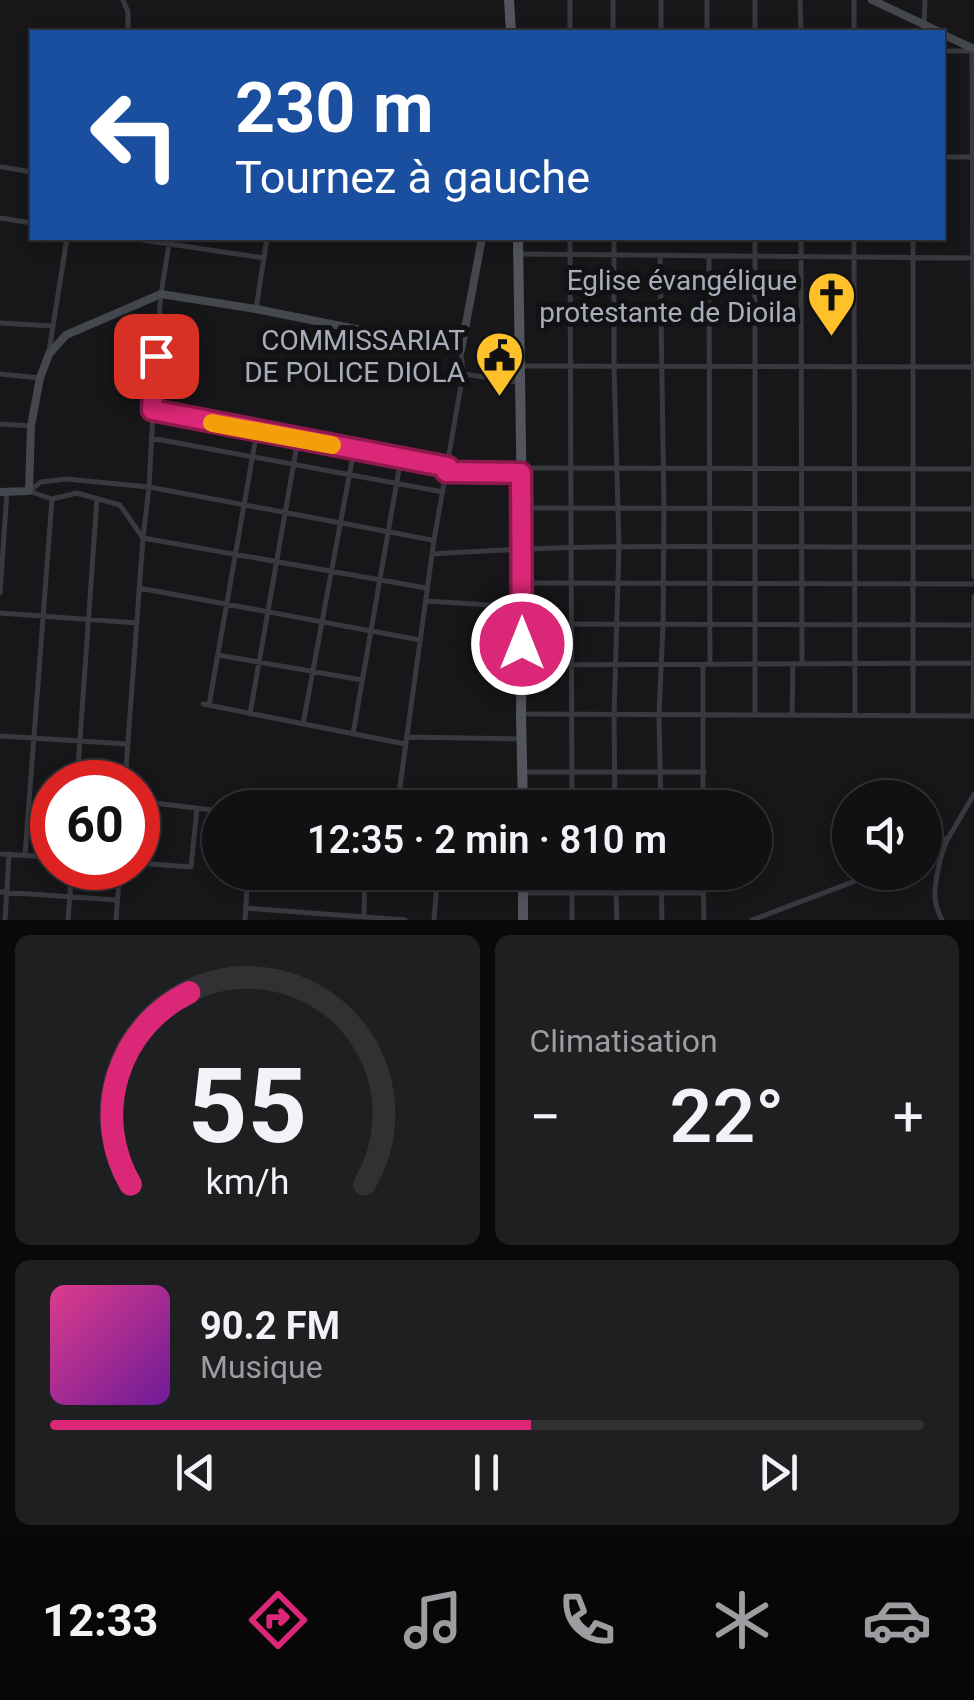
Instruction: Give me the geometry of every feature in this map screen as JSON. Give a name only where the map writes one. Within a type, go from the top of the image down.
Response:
[{"type":"main road","points":[[509,0],[510,30]]},
{"type":"main road","points":[[518,240],[522,790]]},
{"type":"main road","points":[[523,893],[523,920]]},
{"type":"street","points":[[123,0],[128,30]]},
{"type":"street","points":[[570,0],[570,30]]},
{"type":"street","points":[[613,0],[613,30]]},
{"type":"street","points":[[661,0],[661,30]]},
{"type":"street","points":[[707,0],[707,30]]},
{"type":"street","points":[[755,0],[755,30]]},
{"type":"street","points":[[800,0],[800,30]]},
{"type":"street","points":[[854,0],[854,30]]},
{"type":"street","points":[[872,0],[935,30]]},
{"type":"street","points":[[924,0],[924,25]]},
{"type":"street","points":[[912,19],[912,30]]},
{"type":"street","points":[[945,35],[973,50]]},
{"type":"street","points":[[945,51],[973,50]]},
{"type":"street","points":[[523,583],[915,584],[974,580],[973,50]]},
{"type":"street","points":[[945,157],[973,157]]},
{"type":"street","points":[[2,168],[30,172]]},
{"type":"street","points":[[0,218],[30,223]]},
{"type":"street","points":[[29,491],[30,426],[49,354],[67,240]]},
{"type":"street","points":[[127,760],[161,294],[170,240],[264,258]]},
{"type":"street","points":[[256,308],[268,240]]},
{"type":"street","points":[[398,790],[434,540],[463,374],[461,350],[482,240]]},
{"type":"street","points":[[570,240],[572,790]]},
{"type":"street","points":[[614,240],[619,546],[616,790]]},
{"type":"street","points":[[755,240],[755,715]]},
{"type":"street","points":[[801,240],[802,664]]},
{"type":"street","points":[[854,240],[854,715]]},
{"type":"street","points":[[913,240],[913,716]]},
{"type":"street","points":[[518,254],[973,258]]},
{"type":"street","points":[[660,255],[664,508],[659,715],[662,790]]},
{"type":"street","points":[[704,790],[702,715],[711,584],[709,256]]},
{"type":"street","points":[[49,354],[66,335],[161,294],[256,308],[461,350]]},
{"type":"street","points":[[0,323],[53,326]]},
{"type":"street","points":[[520,366],[973,366]]},
{"type":"street","points":[[0,374],[40,378]]},
{"type":"street","points":[[463,374],[520,382]]},
{"type":"street","points":[[152,410],[447,470],[973,470]]},
{"type":"street","points":[[0,424],[30,426]]},
{"type":"street","points":[[257,432],[206,705],[405,741],[522,738]]},
{"type":"street","points":[[150,438],[443,492]]},
{"type":"street","points":[[250,714],[298,439]]},
{"type":"street","points":[[303,724],[354,450]]},
{"type":"street","points":[[353,734],[401,458]]},
{"type":"street","points":[[29,491],[41,482],[66,479],[149,488],[434,540]]},
{"type":"street","points":[[0,592],[4,492],[29,491],[52,499],[76,493],[120,505],[143,538],[427,589]]},
{"type":"street","points":[[79,760],[97,498]]},
{"type":"street","points":[[25,855],[52,499]]},
{"type":"street","points":[[521,508],[974,509]]},
{"type":"street","points":[[433,554],[619,546],[973,547]]},
{"type":"street","points":[[139,588],[420,640]]},
{"type":"street","points":[[521,714],[973,716],[974,596]]},
{"type":"street","points":[[426,602],[522,606]]},
{"type":"street","points":[[0,613],[137,623]]},
{"type":"street","points":[[522,624],[974,625]]},
{"type":"street","points":[[217,655],[362,680]]},
{"type":"street","points":[[523,664],[974,663]]},
{"type":"street","points":[[792,715],[793,664]]},
{"type":"street","points":[[0,736],[128,744]]},
{"type":"street","points":[[522,772],[704,772]]},
{"type":"street","points":[[942,920],[936,892],[942,848],[974,794]]},
{"type":"street","points":[[160,804],[202,809]]},
{"type":"street","points":[[160,865],[191,867],[198,808]]},
{"type":"street","points":[[942,841],[949,837]]},
{"type":"street","points":[[0,854],[30,855]]},
{"type":"street","points":[[5,920],[3,892],[9,854]]},
{"type":"street","points":[[68,920],[70,890]]},
{"type":"street","points":[[116,920],[118,890]]},
{"type":"street","points":[[245,920],[246,890]]},
{"type":"street","points":[[364,917],[365,890]]},
{"type":"street","points":[[434,920],[436,890]]},
{"type":"street","points":[[752,920],[832,890]]},
{"type":"street","points":[[3,892],[117,900]]},
{"type":"street","points":[[523,893],[704,893],[704,920]]},
{"type":"street","points":[[572,893],[572,920]]},
{"type":"street","points":[[615,893],[617,920]]},
{"type":"street","points":[[662,893],[662,920]]},
{"type":"street","points":[[245,908],[405,920]]},
{"type":"slow traffic","points":[[212,423],[332,445]]},
{"type":"place","name":"Eglise évangélique protestante de Dioila","points":[[832,338]]},
{"type":"place","name":"COMMISSARIAT DE POLICE DIOLA","points":[[500,398]]},
{"type":"route","points":[[156,356],[152,410],[448,467],[446,472],[521,473],[522,644]]}]
